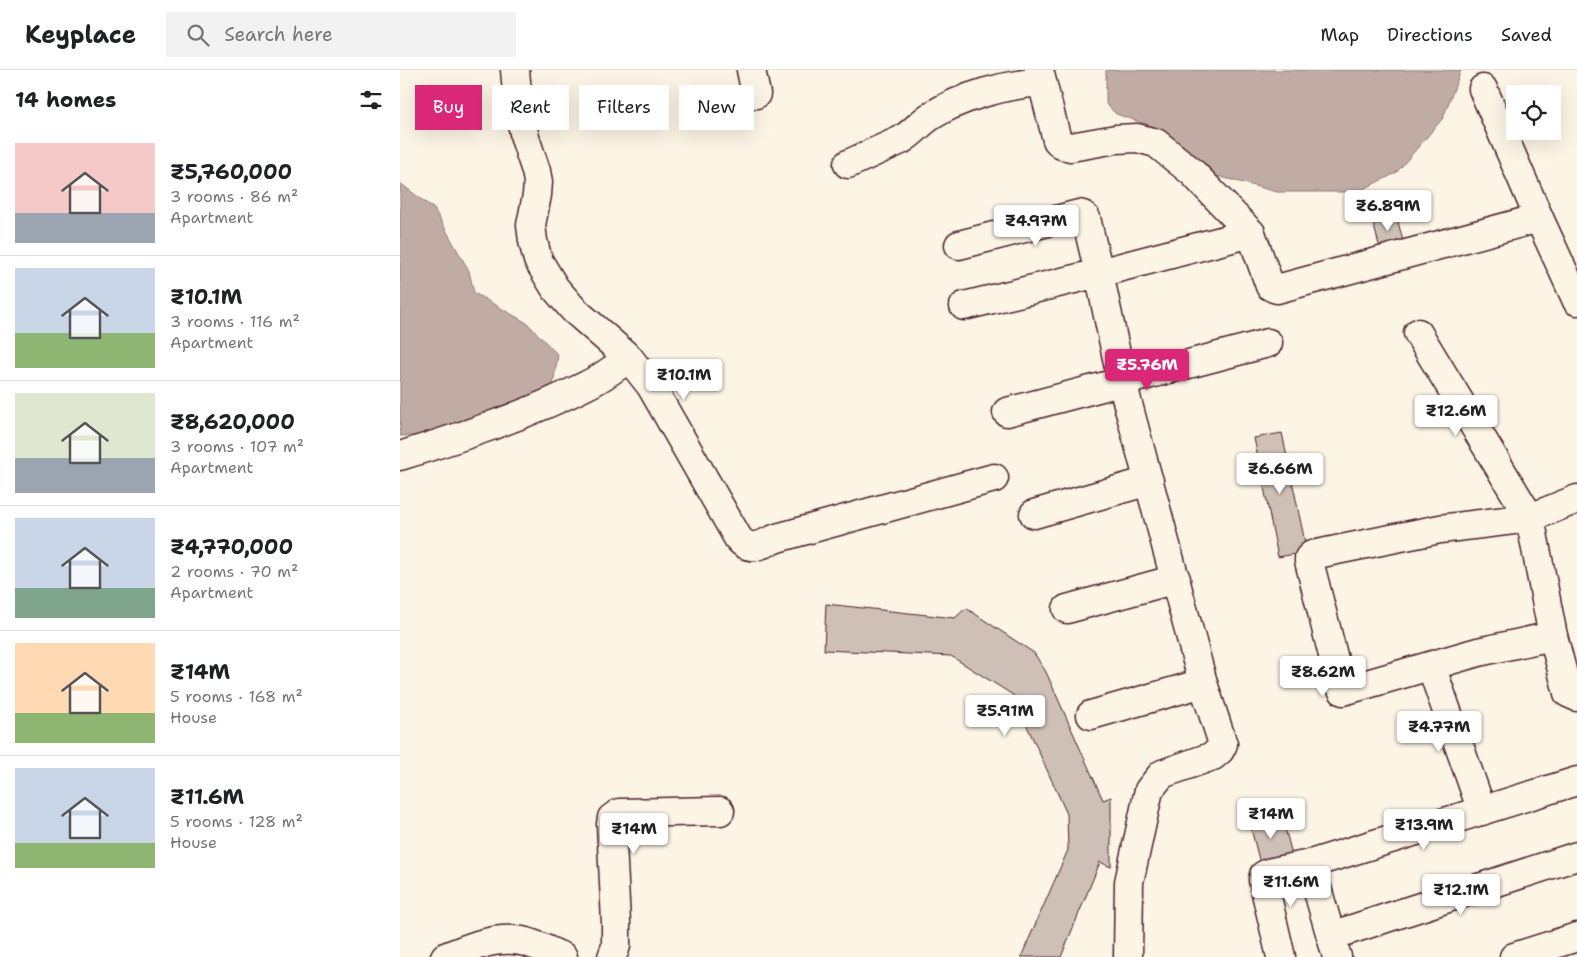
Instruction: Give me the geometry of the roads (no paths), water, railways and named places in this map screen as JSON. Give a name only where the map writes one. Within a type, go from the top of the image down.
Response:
[{"type":"street","points":[[515,70],[518,104],[525,138],[538,182],[531,226],[538,260],[555,288],[574,310],[629,358],[651,386],[738,538],[744,545],[759,545],[776,538],[994,478]]},
{"type":"street","points":[[848,164],[901,140],[932,115],[955,102],[1040,76],[1058,140],[1062,145],[1071,147],[1116,139],[1137,138],[1156,143],[1192,172],[1251,232],[1270,286],[1277,289],[1539,218]]},
{"type":"street","points":[[1483,89],[1577,301]]},
{"type":"street","points":[[959,245],[1079,214],[1086,218],[1122,382],[1203,683],[1223,744],[1220,750],[1213,756],[1162,774],[1149,790],[1129,882],[1128,957]]},
{"type":"street","points":[[964,306],[1099,273],[1251,232]]},
{"type":"street","points":[[1418,333],[1530,518],[1553,636],[1568,693],[1577,697]]},
{"type":"street","points":[[1007,412],[1268,343]]},
{"type":"street","points":[[400,456],[465,436],[540,406],[589,385],[629,358]]},
{"type":"street","points":[[1034,514],[1148,481]]},
{"type":"street","points":[[1553,636],[1478,652],[1343,691],[1309,558],[1312,555],[1431,531],[1530,518],[1577,499]]},
{"type":"street","points":[[1067,610],[1176,579]]},
{"type":"street","points":[[1436,680],[1482,811]]},
{"type":"street","points":[[1091,715],[1203,683]]},
{"type":"street","points":[[1281,957],[1263,880],[1264,875],[1310,864],[1577,781]]},
{"type":"street","points":[[612,957],[616,946],[612,818],[619,813],[720,811]]},
{"type":"street","points":[[1310,864],[1334,947],[1577,856]]},
{"type":"street","points":[[1514,957],[1577,937]]},
{"type":"street","points":[[445,957],[467,948],[492,942],[514,940],[534,945],[563,957]]}]
